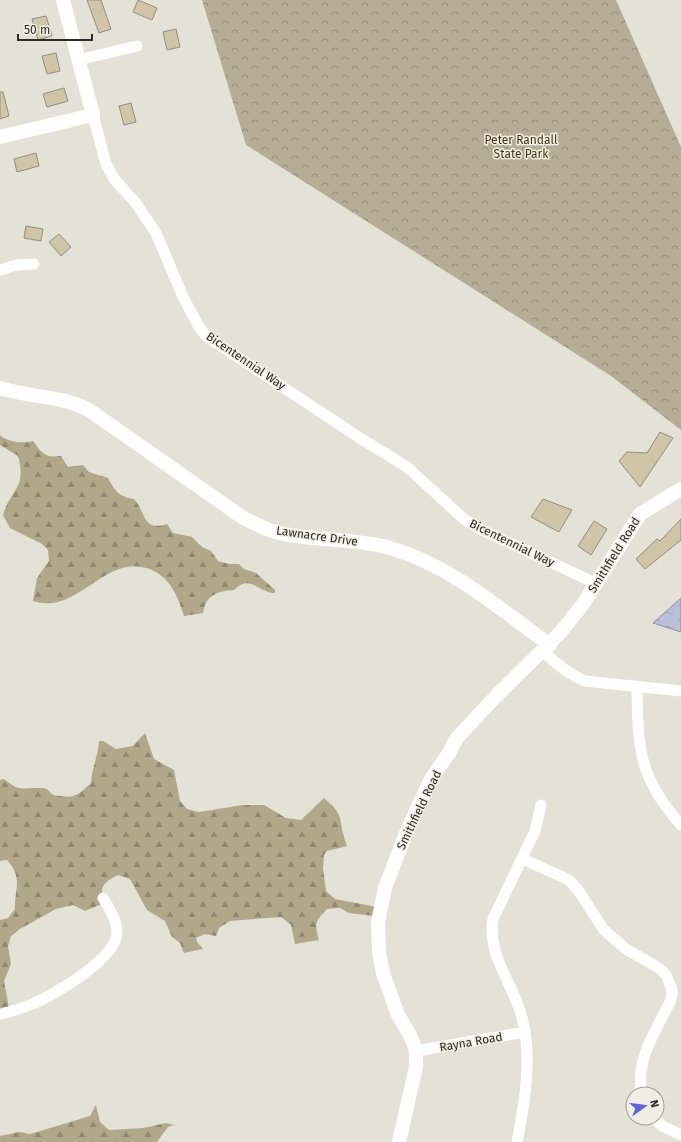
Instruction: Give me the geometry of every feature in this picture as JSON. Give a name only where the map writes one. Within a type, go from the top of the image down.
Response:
[{"type":"street","name":"Bicentennial Way","points":[[63,0],[106,164],[115,180],[135,202],[156,233],[184,299],[198,325],[206,336],[360,438],[407,467],[465,520],[480,529],[597,584]]},
{"type":"street","points":[[78,60],[137,46]]},
{"type":"street","points":[[0,137],[93,115]]},
{"type":"street","points":[[0,270],[16,265],[34,264]]},
{"type":"street","name":"Lawnacre Drive","points":[[0,388],[31,395],[63,399],[89,410],[236,512],[263,528],[281,533],[342,539],[388,547],[423,560],[497,604],[547,648]]},
{"type":"street","name":"Smithfield Road","points":[[399,1142],[416,1067],[416,1051],[411,1037],[398,1015],[383,973],[379,953],[378,922],[385,888],[406,833],[431,779],[449,753],[456,739],[498,694],[547,648],[583,604],[640,514],[681,488]]},
{"type":"street","points":[[547,648],[557,665],[572,676],[585,681],[681,691]]},
{"type":"street","points":[[637,686],[640,751],[646,773],[657,795],[681,825]]},
{"type":"street","points":[[517,1142],[524,1109],[527,1070],[525,1032],[518,1002],[494,953],[491,929],[493,919],[523,859],[535,831],[541,805]]},
{"type":"street","points":[[523,859],[569,880],[578,890],[604,930],[626,949],[659,968],[671,983],[671,1000],[641,1064],[641,1086]]},
{"type":"street","points":[[0,1014],[30,1005],[81,975],[106,955],[114,944],[117,932],[113,914],[103,898]]},
{"type":"street","name":"Rayna Road","points":[[416,1051],[525,1032]]},
{"type":"street","points":[[662,1126],[681,1135]]},
{"type":"green space","name":"Peter Randall State Park","points":[[202,0],[616,0],[681,147],[681,430],[611,376],[246,145]]},
{"type":"green space","points":[[0,435],[16,442],[33,441],[44,454],[61,456],[68,467],[83,465],[89,472],[108,478],[118,493],[125,497],[134,499],[149,523],[159,526],[167,524],[173,533],[192,537],[202,547],[211,551],[218,561],[229,564],[239,564],[244,569],[256,573],[275,590],[275,593],[264,590],[250,583],[245,583],[234,590],[222,591],[213,595],[204,607],[203,613],[184,616],[173,589],[164,578],[152,570],[136,566],[120,569],[106,575],[79,593],[65,600],[49,603],[33,601],[37,578],[49,561],[48,550],[42,544],[10,528],[3,515],[6,506],[17,488],[21,475],[18,456],[0,445]]},
{"type":"green space","points":[[145,733],[154,759],[174,770],[180,801],[187,809],[199,812],[243,805],[264,805],[286,818],[301,820],[324,798],[331,804],[339,815],[347,846],[327,851],[324,855],[323,869],[326,891],[335,899],[377,907],[374,916],[349,913],[340,908],[327,909],[318,920],[316,926],[319,940],[295,944],[291,925],[281,917],[230,921],[219,928],[216,936],[205,934],[196,938],[197,942],[203,949],[184,953],[180,943],[172,937],[165,921],[147,910],[130,879],[118,875],[109,880],[102,889],[104,903],[85,911],[73,905],[56,909],[20,929],[11,936],[8,946],[11,964],[4,981],[9,1008],[0,1011],[0,920],[8,918],[15,909],[17,879],[7,860],[0,861],[0,780],[4,779],[18,788],[42,788],[48,790],[56,796],[74,796],[91,783],[99,741],[103,741],[116,749],[133,746]]},
{"type":"green space","points":[[96,1105],[100,1122],[109,1130],[143,1128],[166,1123],[174,1125],[168,1127],[157,1142],[0,1142],[0,1136],[19,1132],[30,1134],[90,1116]]},
{"type":"water","points":[[681,598],[681,632],[653,623]]},
{"type":"building","points":[[87,0],[101,0],[111,29],[99,33]]},
{"type":"building","points":[[138,0],[157,8],[152,20],[133,12]]},
{"type":"building","points":[[46,16],[52,36],[38,40],[32,19]]},
{"type":"building","points":[[176,29],[180,47],[167,50],[163,32]]},
{"type":"building","points":[[56,53],[60,71],[47,74],[42,56]]},
{"type":"building","points":[[64,88],[68,101],[47,107],[43,94]]},
{"type":"building","points":[[0,92],[3,92],[9,116],[0,119]]},
{"type":"building","points":[[131,103],[136,122],[124,125],[119,106]]},
{"type":"building","points":[[36,153],[39,166],[17,172],[14,159]]},
{"type":"building","points":[[26,226],[43,229],[41,241],[24,238]]},
{"type":"building","points":[[59,234],[71,247],[61,256],[49,242]]},
{"type":"building","points":[[660,432],[673,438],[640,487],[619,461],[627,452],[647,453]]},
{"type":"building","points":[[543,499],[572,510],[559,532],[531,517]]},
{"type":"building","points":[[681,519],[681,540],[645,569],[636,559],[657,539],[660,541]]},
{"type":"building","points":[[594,521],[607,529],[591,555],[578,546]]}]
